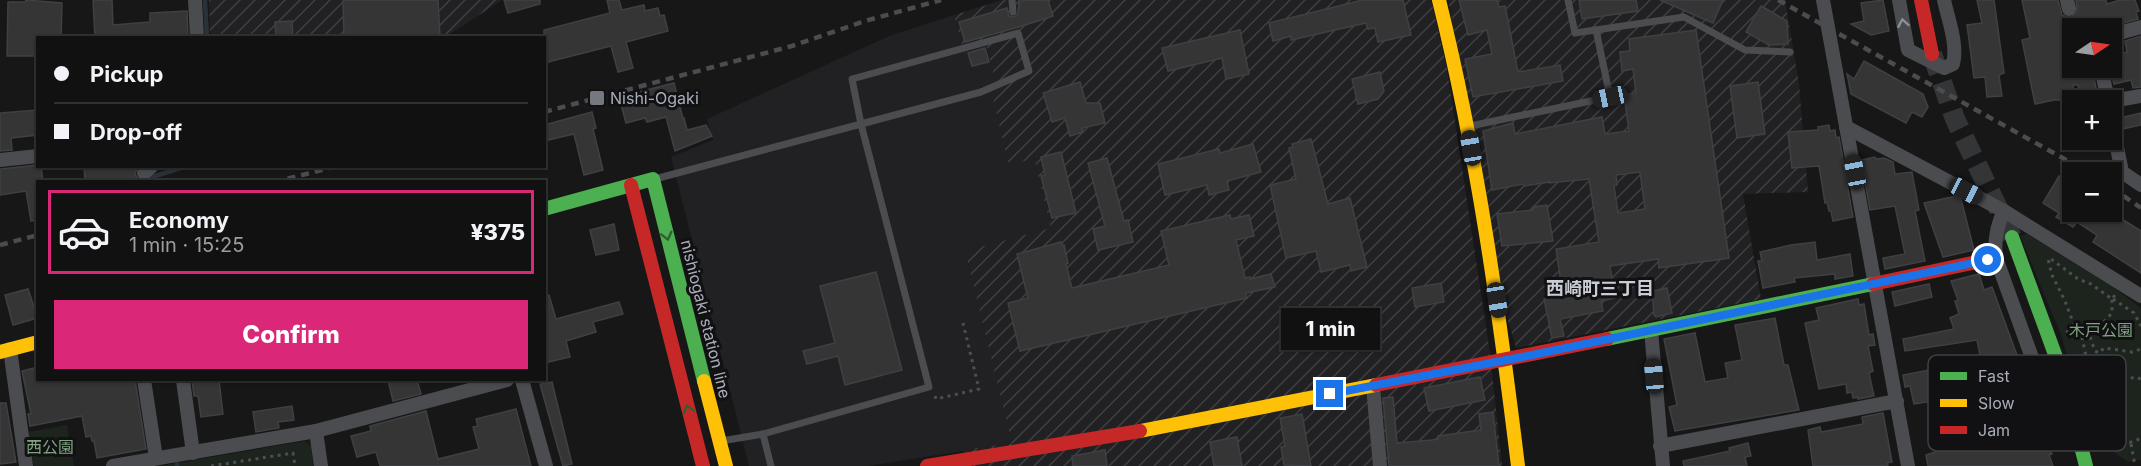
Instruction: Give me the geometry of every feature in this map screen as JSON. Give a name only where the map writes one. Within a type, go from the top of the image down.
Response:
[{"type":"street","points":[[195,0],[197,36]]},
{"type":"street","points":[[1439,0],[1454,57],[1467,126],[1506,360],[1518,466]]},
{"type":"street","points":[[1823,0],[1908,466]]},
{"type":"street","points":[[1899,0],[1908,50],[1944,68],[1953,64],[1954,58],[1944,0]]},
{"type":"street","points":[[1921,0],[1932,54]]},
{"type":"street","points":[[2122,32],[2141,27]]},
{"type":"street","points":[[2122,99],[2141,96]]},
{"type":"street","points":[[1846,127],[2004,211],[2141,296]]},
{"type":"street","points":[[2118,150],[2122,172],[2141,185]]},
{"type":"street","points":[[0,160],[36,156]]},
{"type":"street","points":[[546,207],[653,179]]},
{"type":"street","name":"nishiogaki station line","points":[[653,179],[726,466]]},
{"type":"street","points":[[631,185],[703,466]]},
{"type":"street","points":[[2004,211],[1994,244],[1996,258],[2031,355]]},
{"type":"street","points":[[2012,237],[2055,355]]},
{"type":"street","points":[[927,466],[1135,432],[1373,386],[1996,258]]},
{"type":"street","points":[[1651,330],[1663,466]]},
{"type":"street","points":[[26,466],[5,351],[36,343]]},
{"type":"street","points":[[144,381],[156,458]]},
{"type":"street","points":[[183,381],[193,453]]},
{"type":"street","points":[[113,466],[316,431],[503,381]]},
{"type":"street","points":[[522,381],[546,466]]},
{"type":"street","points":[[1373,386],[1380,466]]},
{"type":"street","points":[[1660,446],[1897,401]]},
{"type":"street","points":[[316,431],[321,466]]},
{"type":"street","points":[[2083,451],[2086,466]]},
{"type":"lane","points":[[1012,0],[1013,12]]},
{"type":"lane","points":[[1568,0],[1575,33],[1684,17],[1745,50],[1790,52]]},
{"type":"lane","points":[[1467,126],[1610,97],[1596,30]]},
{"type":"lane","points":[[653,179],[861,123],[981,92],[1029,71],[1017,31],[852,79],[861,123],[929,387],[763,434],[720,441]]},
{"type":"lane","points":[[763,434],[771,466]]},
{"type":"path","points":[[2086,355],[2082,338],[2076,330],[2066,301],[2052,275],[2048,259],[2134,313],[2141,326]]},
{"type":"path","points":[[2082,338],[2090,336],[2112,313],[2112,299],[2124,284]]},
{"type":"path","points":[[929,387],[936,399],[979,389],[963,323]]},
{"type":"path","points":[[2049,336],[2076,330]]},
{"type":"path","points":[[2090,336],[2095,351],[2098,352],[2104,348],[2132,352],[2141,349]]},
{"type":"path","points":[[2126,380],[2135,377],[2141,379]]},
{"type":"path","points":[[2126,444],[2131,444],[2141,438]]},
{"type":"path","points":[[2131,444],[2135,466]]},
{"type":"path","points":[[211,466],[293,453],[295,466]]},
{"type":"shaded area","points":[[209,0],[502,0],[447,36],[210,36]]},
{"type":"shaded area","points":[[1002,0],[1431,0],[1447,69],[1490,353],[1502,466],[967,466],[963,450],[1012,443],[965,251],[1051,228],[1034,158],[1009,166],[989,81],[994,76],[985,40],[962,45],[954,15]]},
{"type":"shaded area","points":[[1448,0],[1785,0],[1799,84],[1808,192],[1743,194],[1761,299],[1516,348],[1504,307]]},
{"type":"shaded area","points":[[954,15],[962,45],[985,40],[994,76],[990,81],[1009,165],[1034,158],[1052,228],[965,251],[1013,443],[868,466],[749,466],[671,157],[713,140],[707,119],[889,36]]},
{"type":"green space","name":"木戸公園","points":[[2027,234],[2113,287],[2141,308],[2141,460],[2128,462],[2112,451],[2126,451],[2126,355],[2067,355],[2061,335],[2020,236]]},
{"type":"green space","name":"西公園","points":[[67,425],[74,466],[34,466],[28,432]]},
{"type":"green space","points":[[305,441],[311,446],[313,466],[160,466]]},
{"type":"building","points":[[26,0],[62,3],[61,36],[36,36],[36,56],[7,56],[8,2],[25,2]]},
{"type":"building","points":[[93,0],[112,0],[113,25],[150,22],[150,13],[187,11],[188,36],[95,36]]},
{"type":"building","points":[[343,0],[438,0],[440,36],[344,36]]},
{"type":"building","points":[[504,0],[540,0],[540,4],[508,13]]},
{"type":"building","points":[[607,0],[619,0],[622,10],[644,5],[645,11],[658,8],[660,16],[664,15],[668,31],[626,42],[633,68],[618,72],[611,46],[546,62],[544,30],[610,13]]},
{"type":"building","points":[[1048,0],[1053,16],[965,42],[959,22],[1007,8],[1009,16],[1014,17],[1018,14],[1019,2]]},
{"type":"building","points":[[1363,0],[1403,0],[1411,35],[1378,42],[1375,28],[1368,29],[1366,23],[1291,40],[1291,36],[1273,41],[1269,23]]},
{"type":"building","points":[[1459,0],[1497,0],[1499,7],[1505,6],[1518,72],[1560,65],[1563,81],[1473,97],[1465,59],[1492,54],[1487,30],[1468,35]]},
{"type":"building","points":[[1579,0],[1636,0],[1638,11],[1582,19]]},
{"type":"building","points":[[1660,0],[1723,0],[1713,23]]},
{"type":"building","points":[[1883,0],[1889,31],[1871,35],[1851,24],[1864,21],[1861,3]]},
{"type":"building","points":[[1977,0],[1994,0],[2004,73],[1999,75],[2002,96],[1987,97],[1985,77],[1974,78],[1967,25],[1982,23]]},
{"type":"building","points":[[2022,0],[2058,0],[2062,15],[2070,18],[2062,18],[2062,78],[2094,78],[2096,88],[2079,90],[2078,85],[2073,85],[2073,90],[2062,90],[2062,100],[2035,104],[2022,40],[2030,38]]},
{"type":"building","points":[[2076,0],[2106,0],[2107,4],[2120,0],[2135,0],[2139,11],[2136,12],[2138,19],[2122,24],[2122,18],[2070,18],[2077,12]]},
{"type":"building","points":[[1761,6],[1787,21],[1788,44],[1769,45],[1746,32]]},
{"type":"building","points":[[292,21],[293,36],[276,36],[275,22]]},
{"type":"building","points":[[1240,30],[1249,74],[1226,79],[1222,58],[1168,71],[1162,48]]},
{"type":"building","points":[[1696,30],[1729,258],[1659,268],[1658,259],[1610,266],[1615,298],[1601,301],[1603,311],[1560,319],[1564,336],[1552,338],[1544,299],[1563,296],[1556,249],[1599,242],[1589,179],[1524,186],[1523,184],[1492,190],[1483,131],[1513,123],[1515,134],[1602,117],[1605,134],[1629,131],[1624,95],[1636,93],[1633,69],[1622,71],[1620,52],[1630,51],[1629,39]],"holes":[[[1640,172],[1645,209],[1618,213],[1614,186],[1617,185],[1616,175]]]},
{"type":"building","points":[[2141,36],[2141,87],[2133,88],[2131,80],[2114,84],[2112,78],[2122,78],[2122,53],[2127,52],[2125,41]]},
{"type":"building","points":[[985,48],[989,62],[972,66],[968,53]]},
{"type":"building","points":[[1864,61],[1923,94],[1928,107],[1922,117],[1912,112],[1906,123],[1851,94],[1847,74],[1854,79]]},
{"type":"building","points":[[1380,72],[1384,91],[1378,99],[1358,104],[1352,79]]},
{"type":"building","points":[[1080,82],[1086,103],[1100,103],[1105,123],[1082,128],[1083,132],[1070,136],[1065,118],[1052,122],[1043,93]]},
{"type":"building","points":[[1758,82],[1765,134],[1737,138],[1730,86]]},
{"type":"building","points":[[674,83],[687,130],[706,125],[712,136],[675,151],[666,117],[647,122],[645,118],[626,123],[619,97]]},
{"type":"building","points":[[36,110],[36,135],[11,138],[12,150],[0,151],[0,113]]},
{"type":"building","points":[[592,112],[596,128],[593,129],[603,170],[584,175],[574,134],[546,141],[546,124]]},
{"type":"building","points":[[2141,113],[2141,125],[2122,129],[2122,117]]},
{"type":"building","points":[[1829,125],[1830,131],[1835,130],[1836,138],[1839,137],[1853,217],[1833,221],[1827,202],[1825,203],[1819,166],[1792,168],[1788,132],[1818,130],[1818,127]]},
{"type":"building","points":[[1311,139],[1328,204],[1350,198],[1367,267],[1351,271],[1350,265],[1321,272],[1316,251],[1286,258],[1270,185],[1296,179],[1289,148],[1293,147],[1292,144]]},
{"type":"building","points":[[1253,144],[1261,172],[1227,181],[1229,190],[1209,195],[1207,185],[1165,195],[1158,164],[1219,149],[1220,153]]},
{"type":"building","points":[[1061,152],[1076,213],[1052,218],[1041,176],[1045,175],[1041,157]]},
{"type":"building","points":[[1875,157],[1893,162],[1895,174],[1912,172],[1919,210],[1915,211],[1925,261],[1885,269],[1883,258],[1905,254],[1895,206],[1870,210],[1861,160]]},
{"type":"building","points":[[1107,158],[1124,221],[1128,220],[1133,242],[1098,250],[1093,229],[1105,226],[1088,163]]},
{"type":"building","points":[[36,165],[36,168],[41,168],[43,180],[36,180],[36,220],[31,221],[26,191],[0,195],[0,169]]},
{"type":"building","points":[[84,168],[137,168],[135,174],[139,180],[85,180]]},
{"type":"building","points":[[2059,176],[2062,178],[2062,221],[2056,217],[2059,213],[2043,203]]},
{"type":"building","points":[[1956,196],[1961,199],[1974,250],[1943,257],[1924,203]]},
{"type":"building","points":[[1547,205],[1553,241],[1502,246],[1497,214],[1533,210],[1533,207]]},
{"type":"building","points":[[1230,215],[1231,219],[1249,215],[1254,236],[1236,240],[1245,278],[1271,274],[1275,287],[1246,293],[1247,298],[1020,351],[1008,303],[1028,298],[1017,254],[1061,242],[1064,245],[1072,288],[1169,265],[1161,231]]},
{"type":"building","points":[[2122,219],[2141,231],[2141,273],[2093,242],[2097,235],[2077,222],[2122,222]]},
{"type":"building","points":[[2064,222],[2077,222],[2073,227]]},
{"type":"building","points":[[614,224],[619,250],[596,255],[590,230]]},
{"type":"building","points":[[1815,242],[1817,260],[1850,254],[1853,276],[1835,279],[1835,274],[1794,278],[1795,282],[1763,288],[1758,261],[1762,261],[1760,252]]},
{"type":"building","points":[[876,272],[902,370],[845,385],[838,356],[807,364],[803,351],[835,343],[820,286]]},
{"type":"building","points":[[1979,274],[1984,290],[1992,287],[2017,355],[1980,355],[1977,340],[1905,351],[1903,339],[1954,329],[1950,318],[1959,314],[1955,301],[1958,300],[1951,281]]},
{"type":"building","points":[[1441,283],[1444,302],[1415,307],[1412,288]]},
{"type":"building","points":[[1929,284],[1932,297],[1895,306],[1892,292]]},
{"type":"building","points":[[1667,288],[1672,313],[1656,317],[1652,291]]},
{"type":"building","points":[[28,289],[36,319],[13,325],[5,295]]},
{"type":"building","points":[[549,295],[556,319],[619,302],[623,314],[593,322],[596,332],[566,341],[570,357],[546,363],[546,296]]},
{"type":"building","points":[[1858,299],[1859,305],[1864,304],[1869,335],[1873,334],[1875,345],[1868,346],[1873,371],[1869,373],[1874,396],[1858,399],[1858,397],[1853,398],[1852,392],[1847,393],[1846,384],[1819,389],[1805,323],[1819,320],[1816,308]]},
{"type":"building","points":[[1775,318],[1784,365],[1788,365],[1799,410],[1675,431],[1669,407],[1677,405],[1664,339],[1695,333],[1705,382],[1728,378],[1725,363],[1742,360],[1735,325]]},
{"type":"building","points":[[36,368],[36,381],[135,381],[146,449],[97,458],[94,441],[91,436],[86,437],[82,416],[30,426],[28,414],[31,414],[22,371]]},
{"type":"building","points":[[1928,370],[1928,402],[1914,404],[1910,386],[1905,387],[1903,375]]},
{"type":"building","points":[[1480,377],[1485,400],[1429,411],[1424,388]]},
{"type":"building","points":[[192,381],[219,381],[223,414],[201,417],[198,396],[194,396]]},
{"type":"building","points":[[388,381],[417,381],[421,394],[393,401]]},
{"type":"building","points":[[552,382],[572,464],[563,466],[540,384]]},
{"type":"building","points":[[1393,397],[1397,443],[1432,440],[1438,439],[1438,436],[1481,430],[1479,414],[1493,412],[1499,466],[1389,466],[1383,398]]},
{"type":"building","points":[[0,403],[6,403],[16,462],[0,464]]},
{"type":"building","points":[[292,406],[294,420],[278,422],[279,428],[256,432],[253,412]]},
{"type":"building","points":[[516,409],[531,466],[380,466],[376,452],[357,457],[351,436],[371,431],[370,426],[426,411],[438,459],[479,449],[473,427],[478,426],[476,419]]},
{"type":"building","points":[[1883,413],[1892,462],[1887,463],[1888,466],[1813,466],[1808,430],[1820,427],[1821,432],[1863,424],[1862,417]]},
{"type":"building","points":[[1302,414],[1311,466],[1284,465],[1281,447],[1285,446],[1280,418]]},
{"type":"building","points":[[1237,437],[1242,466],[1214,466],[1210,442]]},
{"type":"building","points":[[1748,443],[1751,456],[1745,457],[1747,466],[1684,466],[1683,461],[1730,451],[1729,448]]},
{"type":"building","points":[[1105,450],[1107,466],[1073,466],[1072,456]]},
{"type":"building","points":[[1938,451],[2051,451],[2052,454],[2049,455],[2053,466],[1928,466],[1926,455]]},
{"type":"waterway","points":[[205,0],[207,36]]},
{"type":"waterway","points":[[150,180],[152,177],[181,168]]},
{"type":"tunnel","points":[[1932,54],[1955,119],[2012,237]]},
{"type":"railway","points":[[546,111],[792,46],[865,21],[941,0]]},
{"type":"railway","points":[[1778,0],[2070,162]]},
{"type":"railway","points":[[282,180],[330,168]]},
{"type":"railway","points":[[2122,195],[2141,208]]},
{"type":"railway","points":[[0,245],[36,236]]},
{"type":"traffic: fast","points":[[546,208],[653,179],[704,381]]},
{"type":"traffic: fast","points":[[2012,237],[2055,355]]},
{"type":"traffic: fast","points":[[1607,339],[1873,284]]},
{"type":"traffic: fast","points":[[2082,451],[2086,466]]},
{"type":"traffic: slow","points":[[1439,0],[1465,115],[1486,232],[1518,466]]},
{"type":"traffic: slow","points":[[0,352],[36,343]]},
{"type":"traffic: slow","points":[[704,381],[726,466]]},
{"type":"traffic: slow","points":[[1140,431],[1376,385]]},
{"type":"traffic: jam","points":[[1921,0],[1932,54]]},
{"type":"traffic: jam","points":[[631,185],[703,466]]},
{"type":"traffic: jam","points":[[1873,284],[1996,258]]},
{"type":"traffic: jam","points":[[1376,385],[1607,339]]},
{"type":"traffic: jam","points":[[927,466],[1140,431]]},
{"type":"place","name":"Nishi-Ogaki","points":[[597,98]]},
{"type":"district","name":"西崎町三丁目","points":[[1600,288]]},
{"type":"route","points":[[1330,394],[1522,357],[1988,260]]}]
